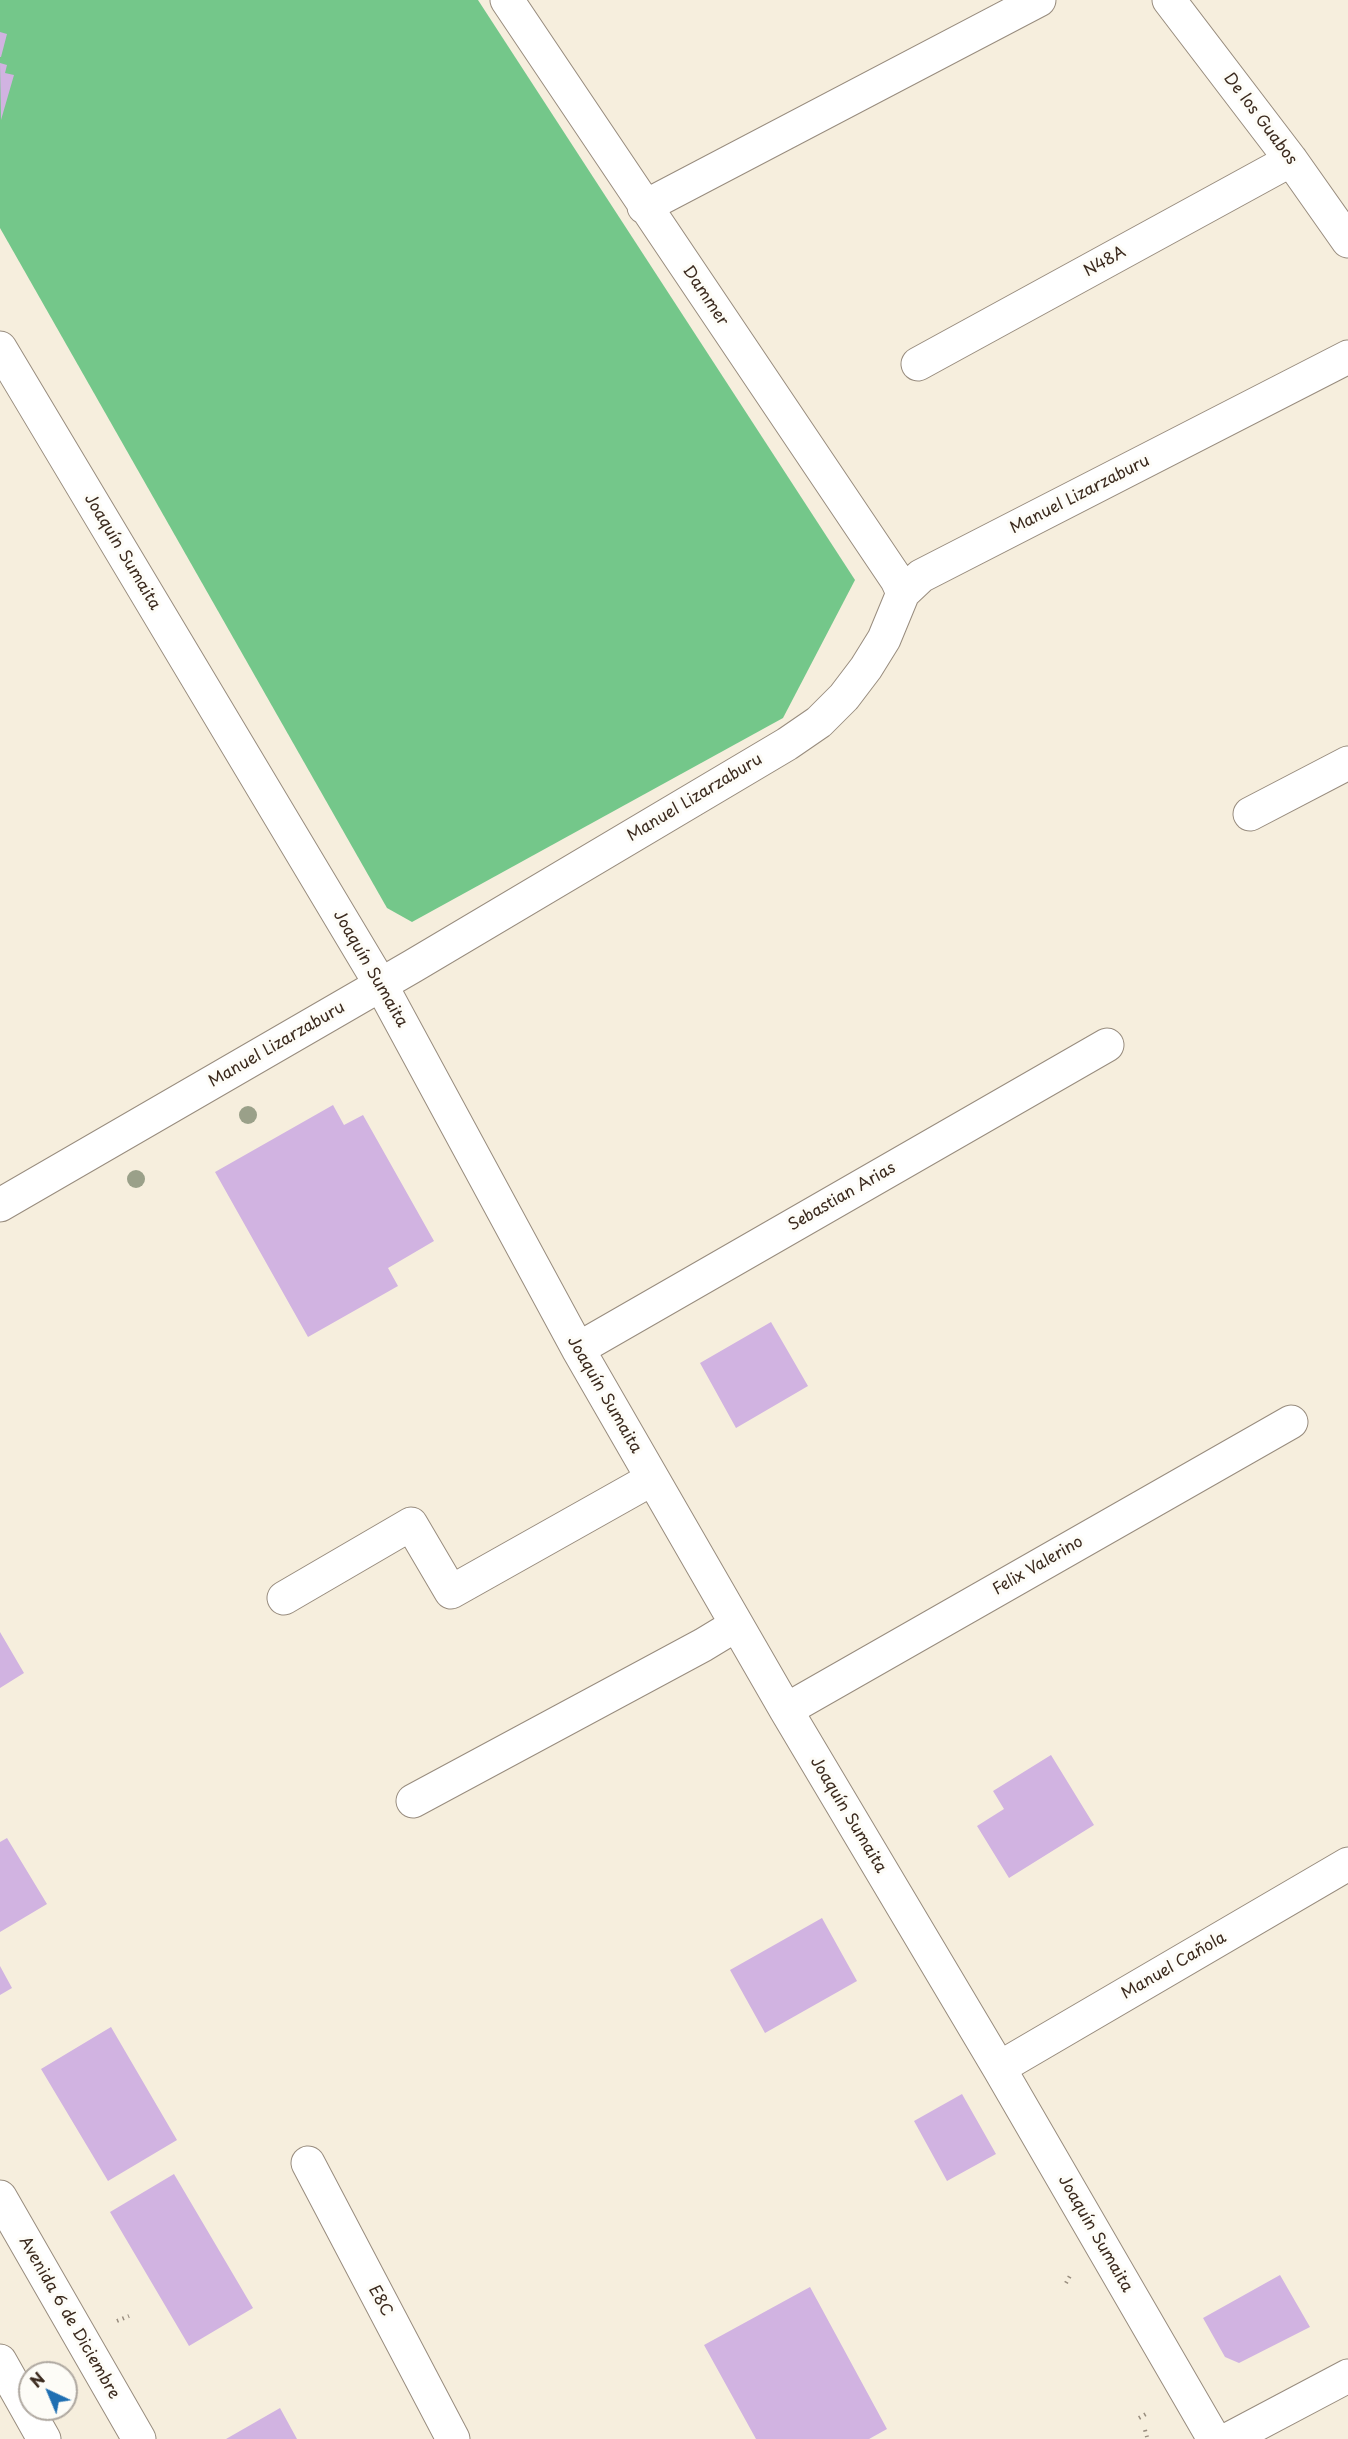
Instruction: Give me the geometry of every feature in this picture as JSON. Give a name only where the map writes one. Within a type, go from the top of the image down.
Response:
[{"type":"street","name":"Dammer","points":[[507,0],[644,207],[897,580],[903,593]]},
{"type":"street","points":[[644,207],[1039,0]]},
{"type":"street","name":"De los Guabos","points":[[1169,0],[1291,160],[1348,241]]},
{"type":"street","name":"N48A","points":[[918,364],[1291,160]]},
{"type":"street","name":"Joaquín Sumaita","points":[[0,348],[381,985],[578,1349],[652,1479],[786,1710],[999,2068],[1214,2439]]},
{"type":"street","name":"Manuel Lizarzaburu","points":[[0,1205],[381,985],[787,744],[819,722],[844,697],[884,639],[903,593],[921,576],[1348,357]]},
{"type":"street","points":[[1250,814],[1348,763]]},
{"type":"street","name":"Sebastian Arias","points":[[578,1349],[1107,1045]]},
{"type":"street","name":"Felix Valerino","points":[[786,1710],[1291,1422]]},
{"type":"street","points":[[284,1598],[411,1524],[451,1592],[652,1479]]},
{"type":"street","points":[[413,1801],[736,1625]]},
{"type":"street","name":"Manuel Cañola","points":[[999,2068],[1348,1864]]},
{"type":"street","name":"E8C","points":[[308,2163],[453,2439]]},
{"type":"street","name":"Avenida 6 de Diciembre","points":[[0,2197],[139,2439]]},
{"type":"street","points":[[0,2361],[44,2439]]},
{"type":"street","points":[[1229,2439],[1348,2376]]},
{"type":"path","points":[[116,2321],[129,2316]]},
{"type":"path","points":[[1139,2418],[1146,2414]]},
{"type":"path","points":[[1145,2430],[1147,2437]]},
{"type":"green space","points":[[0,0],[478,0],[855,580],[783,718],[412,922],[387,908],[0,228]]},
{"type":"building","points":[[0,32],[7,34],[1,57],[0,57]]},
{"type":"building","points":[[0,63],[7,65],[5,73],[14,75],[1,120]]},
{"type":"building","points":[[333,1105],[344,1125],[363,1115],[434,1241],[388,1268],[398,1286],[308,1337],[215,1172]]},
{"type":"building","points":[[771,1322],[808,1386],[736,1428],[700,1363]]},
{"type":"building","points":[[0,1632],[24,1673],[0,1688]]},
{"type":"building","points":[[1051,1755],[1094,1825],[1009,1878],[977,1826],[1004,1809],[993,1791]]},
{"type":"building","points":[[7,1838],[47,1904],[0,1932],[0,1842]]},
{"type":"building","points":[[822,1918],[857,1981],[765,2033],[730,1970]]},
{"type":"building","points":[[0,1966],[12,1988],[0,1995]]},
{"type":"building","points":[[111,2027],[177,2140],[108,2181],[41,2069]]},
{"type":"building","points":[[962,2094],[996,2154],[947,2181],[914,2121]]},
{"type":"building","points":[[174,2174],[253,2308],[189,2346],[110,2212]]},
{"type":"building","points":[[1280,2275],[1310,2327],[1239,2363],[1225,2357],[1203,2318]]},
{"type":"building","points":[[810,2287],[887,2429],[869,2439],[756,2439],[704,2345]]},
{"type":"building","points":[[280,2408],[297,2439],[226,2439]]}]
